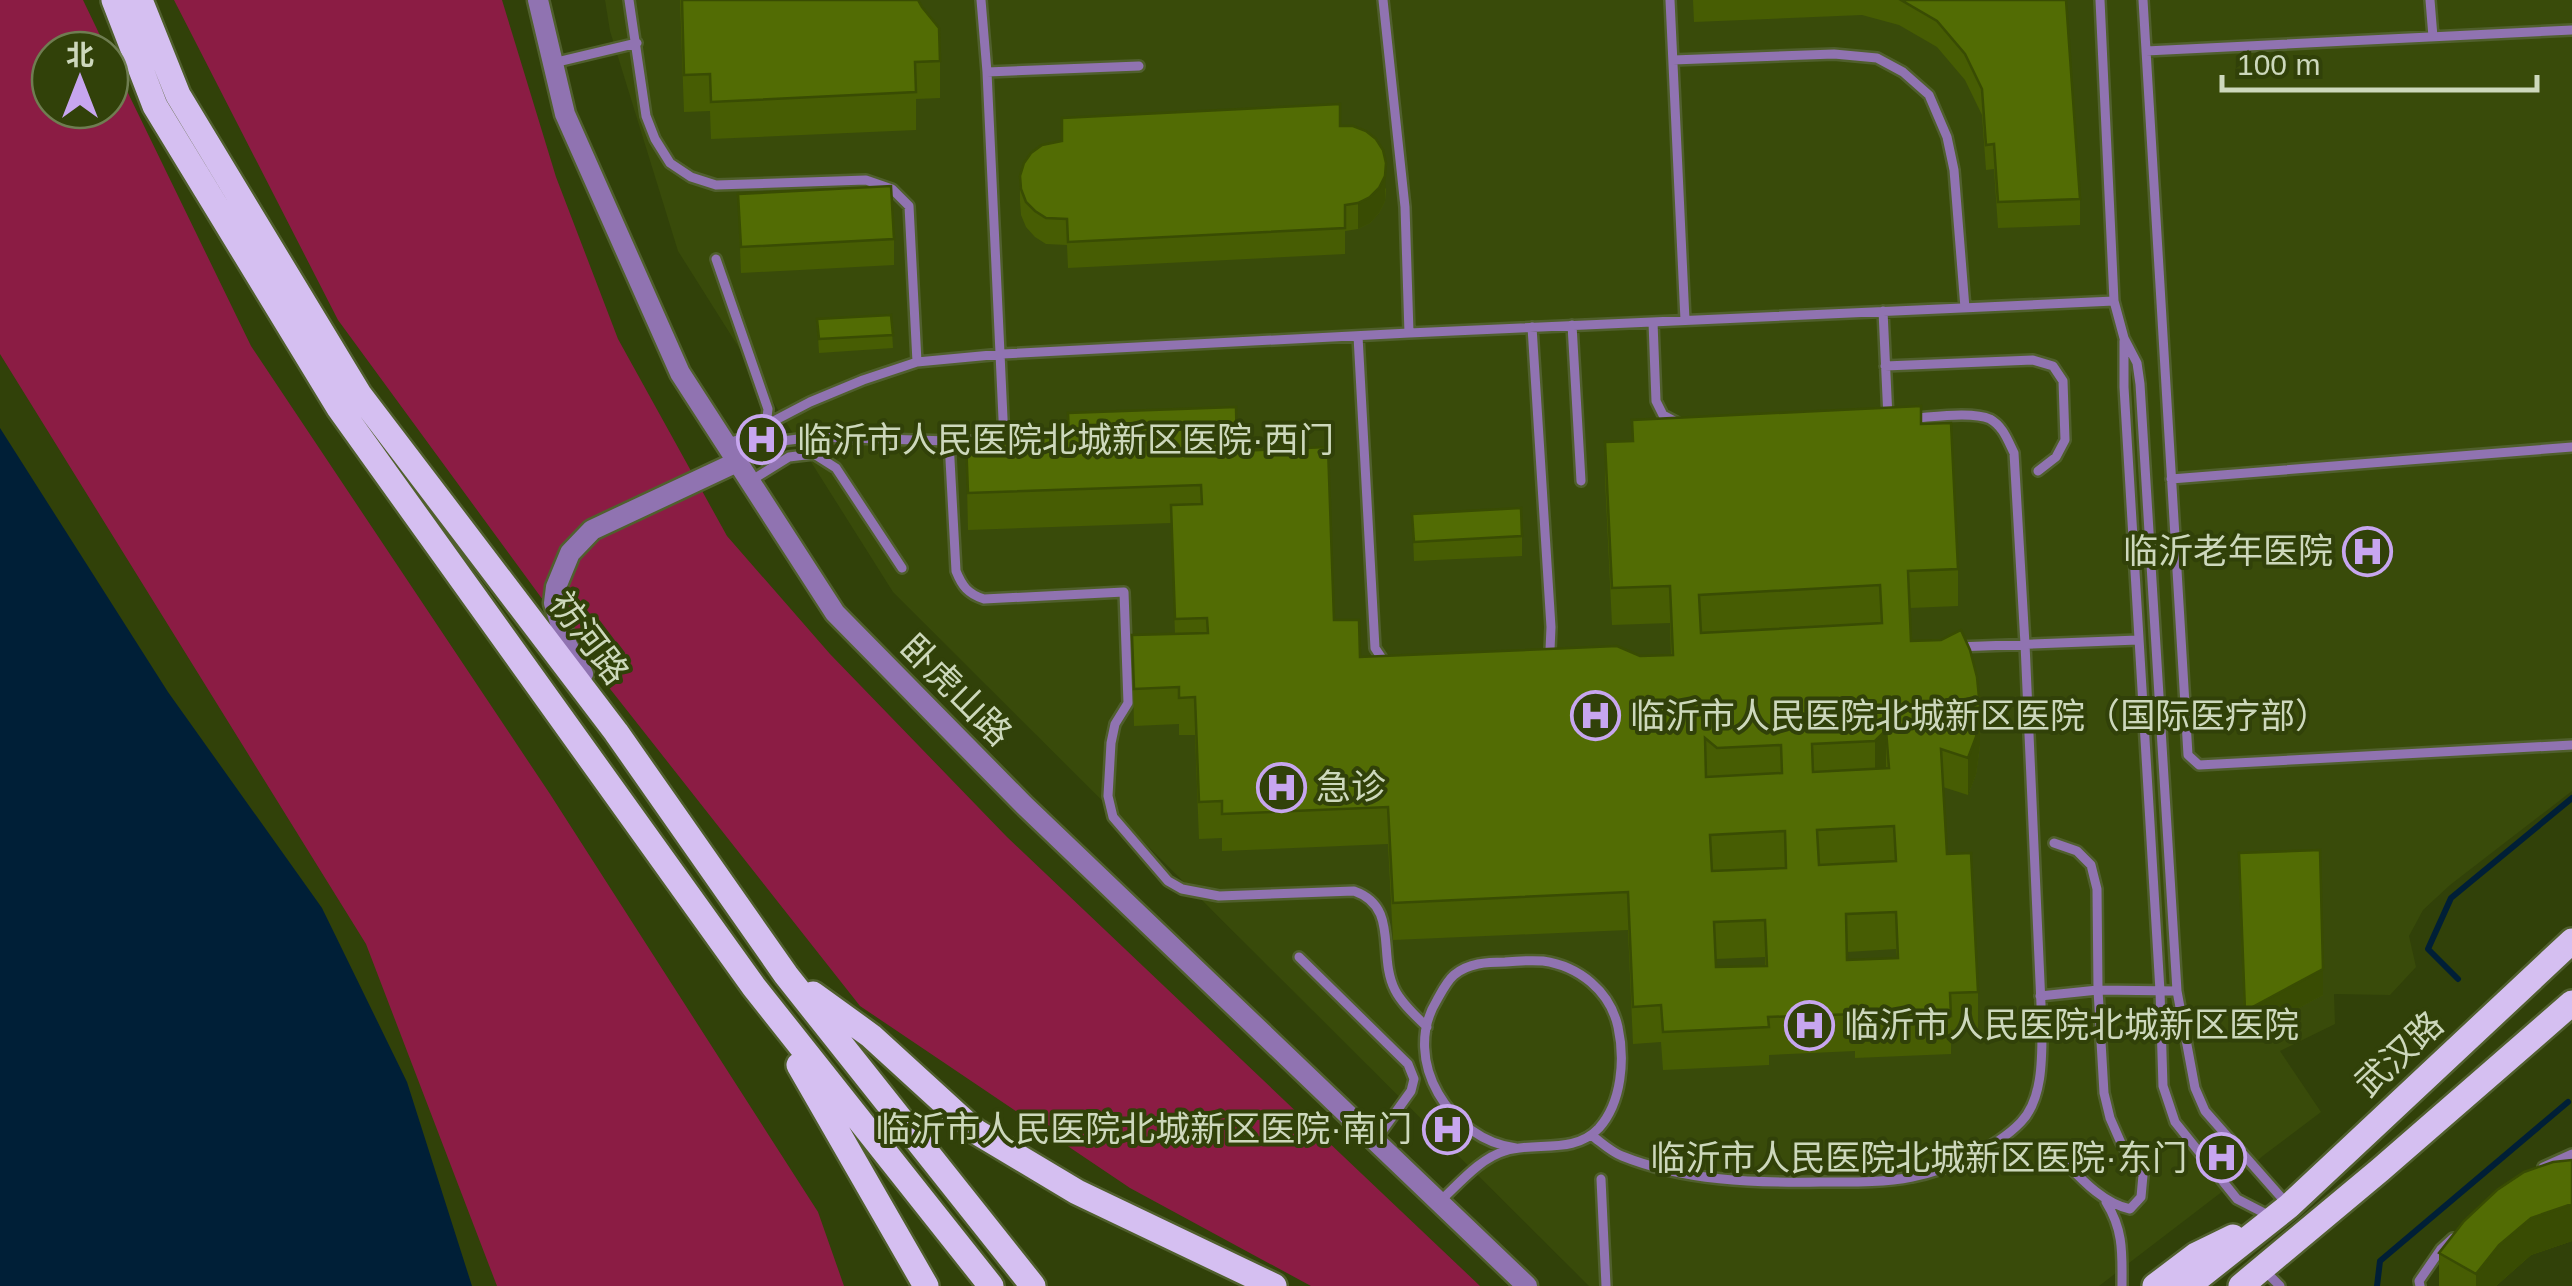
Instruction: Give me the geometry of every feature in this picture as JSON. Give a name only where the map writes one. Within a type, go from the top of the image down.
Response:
[{"type":"main road","name":"祊河路","points":[[114,0],[155,106],[338,408],[754,987],[991,1286]]},
{"type":"main road","name":"祊河路","points":[[140,0],[178,95],[359,394],[616,732],[786,974],[1033,1286]]},
{"type":"main road","name":"武汉路","points":[[2281,1212],[2572,941]]},
{"type":"main road","points":[[786,974],[871,1036],[975,1131],[1077,1192],[1274,1286]]},
{"type":"main road","points":[[754,987],[926,1286]]},
{"type":"main road","name":"武汉路","points":[[2296,1240],[2572,1003]]},
{"type":"main road","points":[[2156,1286],[2196,1255],[2281,1212]]},
{"type":"main road","points":[[2188,1286],[2281,1212]]},
{"type":"main road","points":[[2271,1282],[2296,1240]]},
{"type":"main road","points":[[2241,1286],[2296,1240]]},
{"type":"street","name":"卧虎山路","points":[[538,0],[565,114],[680,373],[835,613],[1024,804],[1527,1286]]},
{"type":"street","points":[[616,732],[567,645],[554,604],[556,587],[570,553],[592,530],[731,452]]},
{"type":"lane","points":[[629,0],[646,116],[670,164],[690,177],[716,186],[866,180],[892,189],[908,206],[917,362]]},
{"type":"lane","points":[[731,452],[815,437],[1004,440],[981,0]]},
{"type":"lane","points":[[1383,0],[1405,207],[1409,333]]},
{"type":"lane","points":[[1670,0],[1685,320]]},
{"type":"lane","points":[[2100,0],[2114,301],[2124,338],[2137,364],[2140,384],[2177,991],[2195,1088],[2205,1111],[2281,1212]]},
{"type":"lane","points":[[2144,0],[2188,755],[2199,765],[2572,745]]},
{"type":"lane","points":[[2430,0],[2432,37]]},
{"type":"lane","points":[[2146,50],[2572,30]]},
{"type":"lane","points":[[553,63],[637,43]]},
{"type":"lane","points":[[1672,60],[1834,54],[1877,58],[1903,72],[1929,95],[1948,137],[1965,308]]},
{"type":"lane","points":[[987,72],[1139,66]]},
{"type":"lane","points":[[716,260],[768,408],[766,425]]},
{"type":"lane","points":[[731,452],[766,425],[828,394],[917,362],[1409,333],[2114,301]]},
{"type":"lane","points":[[1884,311],[1888,419]]},
{"type":"lane","points":[[1652,322],[1656,401],[1664,415],[1680,424]]},
{"type":"lane","points":[[1572,326],[1581,481]]},
{"type":"lane","points":[[1532,327],[1551,627],[1550,650],[1539,664],[1558,664]]},
{"type":"lane","points":[[1358,336],[1375,648],[1387,666],[1396,669]]},
{"type":"lane","points":[[2124,338],[2164,1086],[2175,1122],[2237,1199],[2281,1212]]},
{"type":"lane","points":[[1885,366],[2033,360],[2053,366],[2063,381],[2065,440],[2056,458],[2038,471]]},
{"type":"lane","points":[[1590,1135],[1618,1155],[1703,1177],[1783,1183],[1912,1177],[1956,1163],[2000,1139],[2024,1120],[2036,1092],[2042,1061],[2040,996],[2014,453],[2004,432],[1990,419],[1869,419]]},
{"type":"lane","points":[[949,441],[956,571],[970,595],[984,598],[1124,592],[1128,703],[1115,724],[1111,743],[1108,796],[1112,817],[1168,881],[1182,890],[1219,896],[1354,892],[1368,896],[1378,906],[1384,922],[1388,968],[1395,991],[1427,1027]]},
{"type":"lane","points":[[2170,479],[2572,447]]},
{"type":"lane","points":[[750,481],[789,458],[814,454],[836,468],[902,568]]},
{"type":"lane","points":[[1948,648],[2138,640]]},
{"type":"lane","points":[[2051,1148],[2116,1206],[2130,1208],[2141,1197],[2143,1175],[2121,1143],[2104,1092],[2097,889],[2092,864],[2078,850],[2054,843]]},
{"type":"lane","points":[[1299,957],[1408,1064],[1414,1079],[1411,1091],[1376,1141]]},
{"type":"lane","points":[[1439,1202],[1501,1151],[1569,1144],[1590,1135],[1610,1113],[1623,1061],[1615,1013],[1595,986],[1577,972],[1542,961],[1487,962],[1465,967],[1451,978],[1433,1007],[1424,1046],[1428,1070],[1440,1097],[1461,1124],[1483,1140],[1516,1148]]},
{"type":"lane","points":[[2040,996],[2098,990],[2177,991]]},
{"type":"lane","points":[[2528,1174],[2572,1154]]},
{"type":"lane","points":[[1601,1179],[1606,1286]]},
{"type":"lane","points":[[2102,1196],[2118,1220],[2122,1286]]},
{"type":"lane","points":[[2420,1286],[2419,1281],[2441,1249],[2465,1226]]},
{"type":"shaded area","points":[[0,0],[83,0],[97,30],[30,30],[30,130],[130,130],[130,97],[251,346],[550,794],[818,1212],[844,1286],[497,1286],[366,944],[0,354]]},
{"type":"shaded area","points":[[174,0],[502,0],[556,177],[618,339],[727,536],[830,654],[1007,837],[1480,1286],[1311,1286],[1130,1188],[860,1006],[581,652],[338,320]]},
{"type":"shaded area","name":"临沂市人民医院北城新区医院（国际医疗部）","points":[[605,0],[2572,0],[2572,791],[2423,910],[2409,936],[2416,967],[2390,995],[2334,994],[2335,1024],[2280,1051],[2321,1112],[2099,1286],[1589,1286],[893,592],[678,251],[610,31]]},
{"type":"water","points":[[0,428],[168,692],[322,908],[407,1082],[472,1286],[0,1286]]},
{"type":"building","points":[[682,0],[918,0],[939,28],[940,61],[915,62],[916,92],[711,102],[710,74],[684,75]]},
{"type":"building","points":[[1901,0],[2066,0],[2080,199],[1998,202],[1994,144],[1986,145],[1982,89],[1965,54],[1937,21]]},
{"type":"building","points":[[1340,104],[1340,126],[1353,126],[1376,139],[1386,163],[1379,188],[1358,203],[1345,205],[1345,228],[1068,242],[1067,219],[1046,218],[1035,211],[1021,189],[1020,176],[1031,153],[1042,145],[1062,141],[1062,118]]},
{"type":"building","points":[[891,186],[894,239],[741,247],[738,194]]},
{"type":"building","points":[[891,315],[893,335],[819,339],[817,319]]},
{"type":"building","points":[[1921,406],[1921,424],[1951,423],[1958,569],[1908,571],[1911,641],[1941,640],[1961,630],[1977,677],[1980,708],[1968,758],[1941,749],[1947,854],[1971,853],[1978,992],[1950,993],[1951,1016],[1855,1021],[1855,1014],[1768,1017],[1769,1027],[1663,1032],[1661,1005],[1633,1007],[1628,892],[1393,903],[1388,807],[1222,814],[1222,801],[1199,802],[1195,697],[1179,698],[1179,687],[1134,689],[1132,635],[1208,633],[1207,618],[1175,619],[1171,505],[1202,504],[1201,485],[968,493],[966,440],[1069,437],[1068,413],[1236,407],[1237,451],[1328,447],[1334,620],[1359,620],[1360,657],[1617,646],[1640,656],[1673,655],[1670,586],[1612,588],[1605,442],[1633,441],[1632,420]],"holes":[[[1880,585],[1882,623],[1701,633],[1699,595]],[[1886,730],[1889,768],[1813,772],[1812,744],[1875,741]],[[1705,738],[1717,748],[1781,745],[1782,773],[1706,777]],[[1894,826],[1896,861],[1819,865],[1817,830]],[[1785,831],[1786,868],[1712,871],[1710,835]],[[1896,912],[1898,958],[1847,960],[1846,914]],[[1765,920],[1767,966],[1716,967],[1714,922]]]},
{"type":"building","points":[[1521,508],[1522,536],[1414,542],[1412,514]]},
{"type":"building","points":[[2320,850],[2323,969],[2245,1011],[2239,853]]},
{"type":"building","points":[[2572,1160],[2572,1204],[2531,1218],[2499,1245],[2476,1274],[2439,1253],[2464,1221],[2497,1190],[2524,1172]]},
{"type":"waterway","points":[[2458,979],[2428,949],[2451,898],[2572,798]]},
{"type":"waterway","points":[[2377,1286],[2380,1261],[2568,1102]]},
{"type":"place","name":"临沂市人民医院北城新区医院·西门","points":[[762,440]]},
{"type":"place","name":"临沂老年医院","points":[[2368,551]]},
{"type":"place","name":"临沂市人民医院北城新区医院（国际医疗部）","points":[[1595,716]]},
{"type":"place","name":"急诊","points":[[1281,787]]},
{"type":"place","name":"临沂市人民医院北城新区医院","points":[[1809,1025]]},
{"type":"place","name":"临沂市人民医院北城新区医院·南门","points":[[1447,1129]]},
{"type":"place","name":"临沂市人民医院北城新区医院·东门","points":[[2222,1158]]}]
